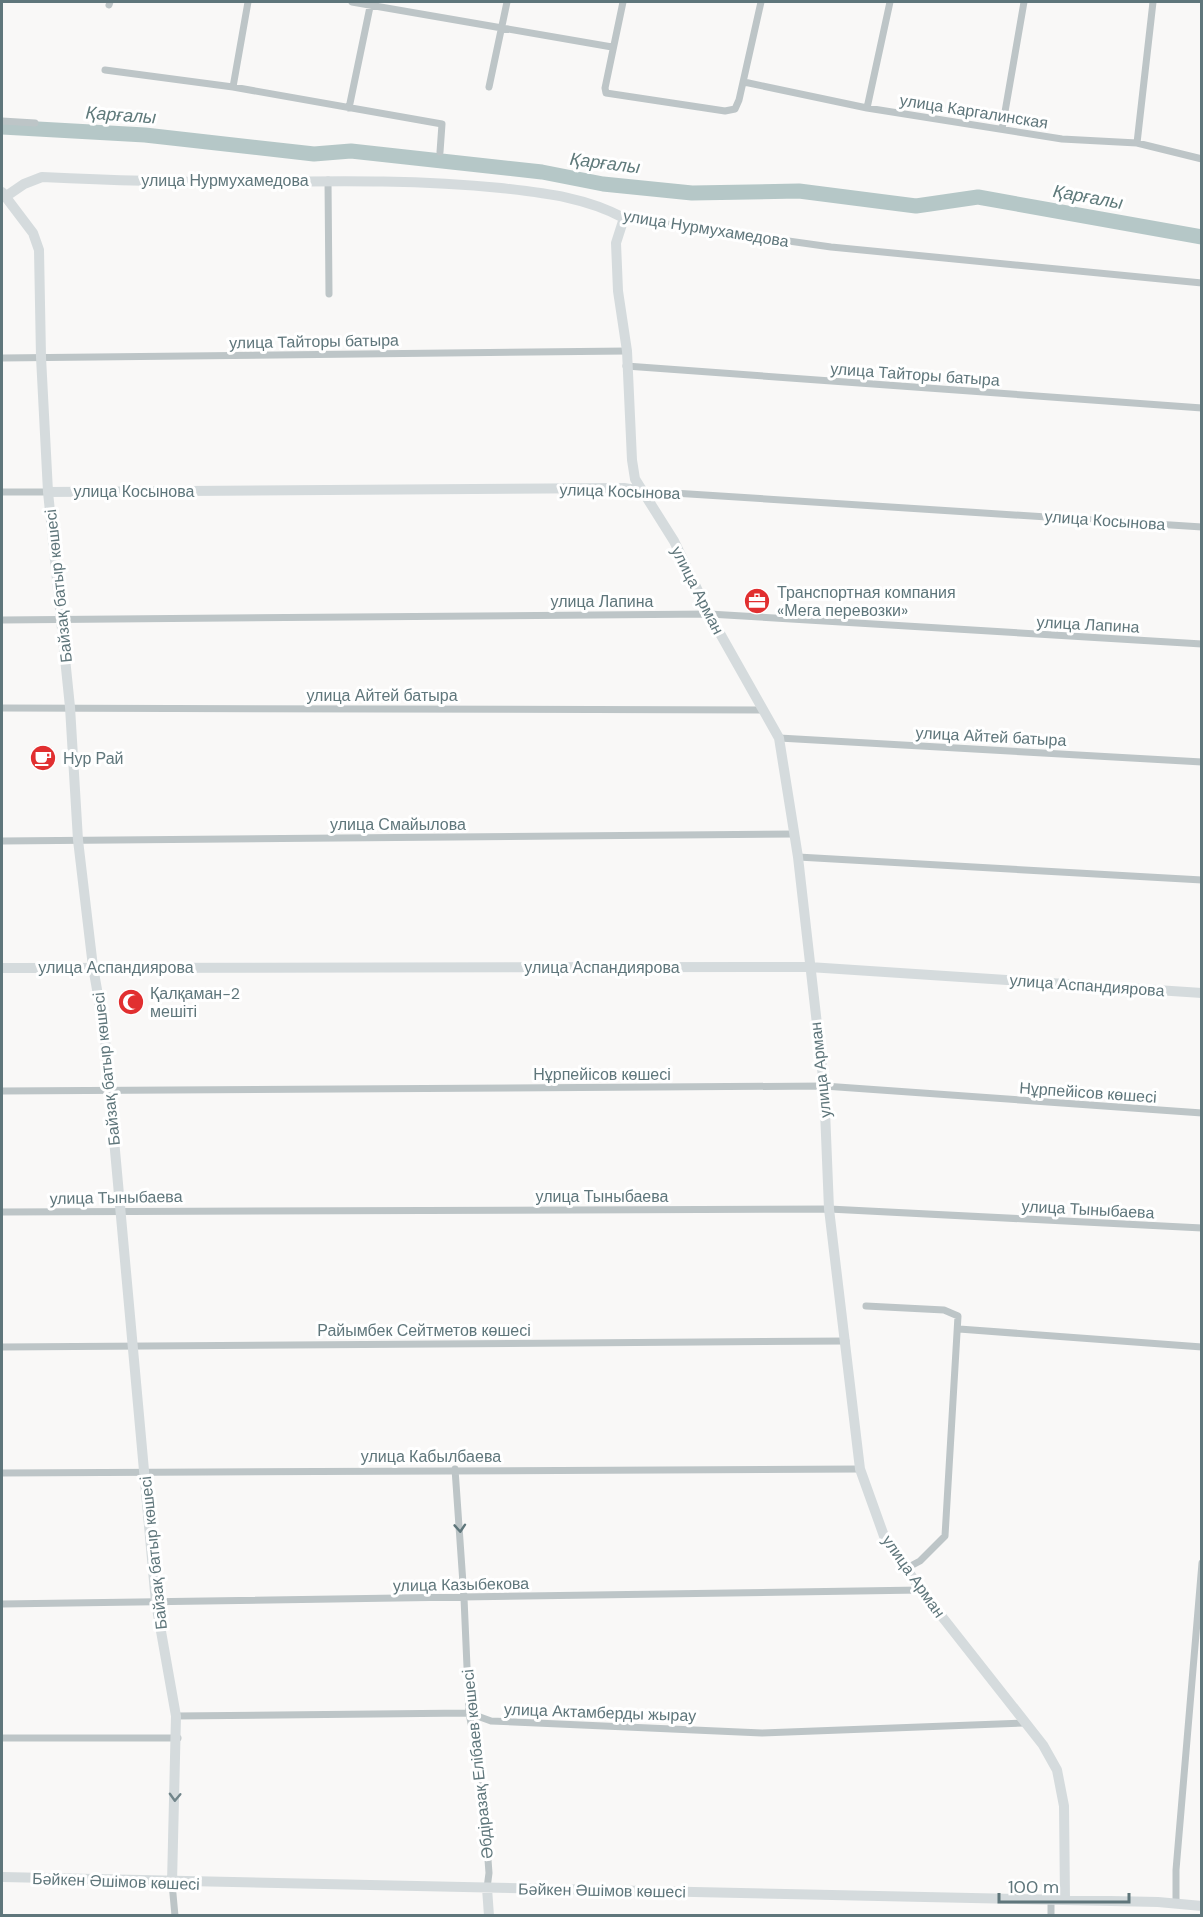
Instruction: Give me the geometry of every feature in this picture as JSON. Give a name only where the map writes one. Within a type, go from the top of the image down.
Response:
[{"type":"street","points":[[233,87],[248,2]]},
{"type":"street","points":[[352,2],[370,3],[612,47]]},
{"type":"street","points":[[489,87],[507,2]]},
{"type":"street","points":[[623,2],[612,47],[606,93],[725,111],[735,109],[744,82],[761,2]]},
{"type":"street","points":[[867,108],[890,2]]},
{"type":"street","points":[[1002,129],[1023,2]]},
{"type":"street","points":[[1137,144],[1153,2]]},
{"type":"street","points":[[349,108],[370,3]]},
{"type":"street","points":[[105,69],[233,87],[442,124],[440,152]]},
{"type":"street","name":"улица Каргалинская","points":[[744,82],[867,108],[1062,139],[1137,144],[1202,159]]},
{"type":"street","points":[[2,121],[35,123]]},
{"type":"street","name":"улица Нурмухамедова","points":[[3,196],[42,177],[241,182],[328,180],[414,182],[555,194],[604,207],[624,218],[831,247],[1202,283]]},
{"type":"street","points":[[328,180],[328,294]]},
{"type":"street","name":"Байзақ батыр көшесі","points":[[3,196],[33,233],[39,250],[40,357],[48,492],[69,707],[78,840],[93,967],[104,1029],[156,1603],[178,1738],[172,1882],[175,1916]]},
{"type":"street","name":"улица Арман","points":[[624,218],[616,243],[618,291],[627,351],[626,366],[635,479],[674,541],[709,614],[779,738],[798,857],[824,1086],[829,1209],[860,1469],[884,1536],[905,1569],[1023,1723],[1043,1745],[1057,1770],[1064,1806],[1065,1900]]},
{"type":"street","name":"улица Тайторы батыра","points":[[2,358],[627,351]]},
{"type":"street","name":"улица Тайторы батыра","points":[[626,366],[1202,408]]},
{"type":"street","name":"улица Косынова","points":[[2,492],[624,488],[1202,527]]},
{"type":"street","name":"улица Лапина","points":[[2,620],[709,614],[1202,644]]},
{"type":"street","name":"улица Айтей батыра","points":[[2,708],[762,710]]},
{"type":"street","name":"улица Айтей батыра","points":[[779,738],[1202,762]]},
{"type":"street","name":"улица Смайылова","points":[[2,841],[795,834]]},
{"type":"street","points":[[798,857],[1202,880]]},
{"type":"street","name":"улица Аспандиярова","points":[[2,968],[809,967],[1202,993]]},
{"type":"street","name":"Нұрпейісов көшесі","points":[[2,1091],[824,1086],[1202,1113]]},
{"type":"street","name":"улица Тыныбаева","points":[[2,1212],[829,1209],[1202,1228]]},
{"type":"street","points":[[866,1306],[952,1312],[958,1316],[945,1536],[920,1561],[905,1569]]},
{"type":"street","points":[[959,1329],[1202,1347]]},
{"type":"street","name":"Райымбек Сейтметов көшесі","points":[[2,1347],[846,1341]]},
{"type":"street","name":"улица Кабылбаева","points":[[2,1473],[455,1469],[860,1469]]},
{"type":"street","name":"Әбдіразақ Елібаев көшесі","points":[[455,1469],[465,1598],[469,1713],[482,1780],[489,1873],[487,1888],[489,1916]]},
{"type":"street","points":[[1202,1563],[1176,1870],[1181,1903],[1202,1913]]},
{"type":"street","name":"улица Казыбекова","points":[[2,1604],[921,1590]]},
{"type":"street","name":"улица Актамберды жырау","points":[[176,1716],[469,1713],[491,1721],[762,1732],[1023,1723]]},
{"type":"street","points":[[2,1738],[178,1738]]},
{"type":"street","name":"Бәйкен Әшімов көшесі","points":[[2,1878],[1051,1899],[1181,1903],[1202,1906]]},
{"type":"street","points":[[1051,1899],[1051,1916]]},
{"type":"waterway","name":"Қарғалы","points":[[2,127],[145,135],[314,154],[351,151],[542,172],[603,184],[692,193],[799,191],[916,206],[978,197],[1202,237]]},
{"type":"place","name":"Транспортная компания «Мега перевозки»","points":[[757,601]]},
{"type":"place","name":"Нур Рай","points":[[43,758]]},
{"type":"place","name":"Қалқаман-2 мешіті","points":[[131,1002]]}]
